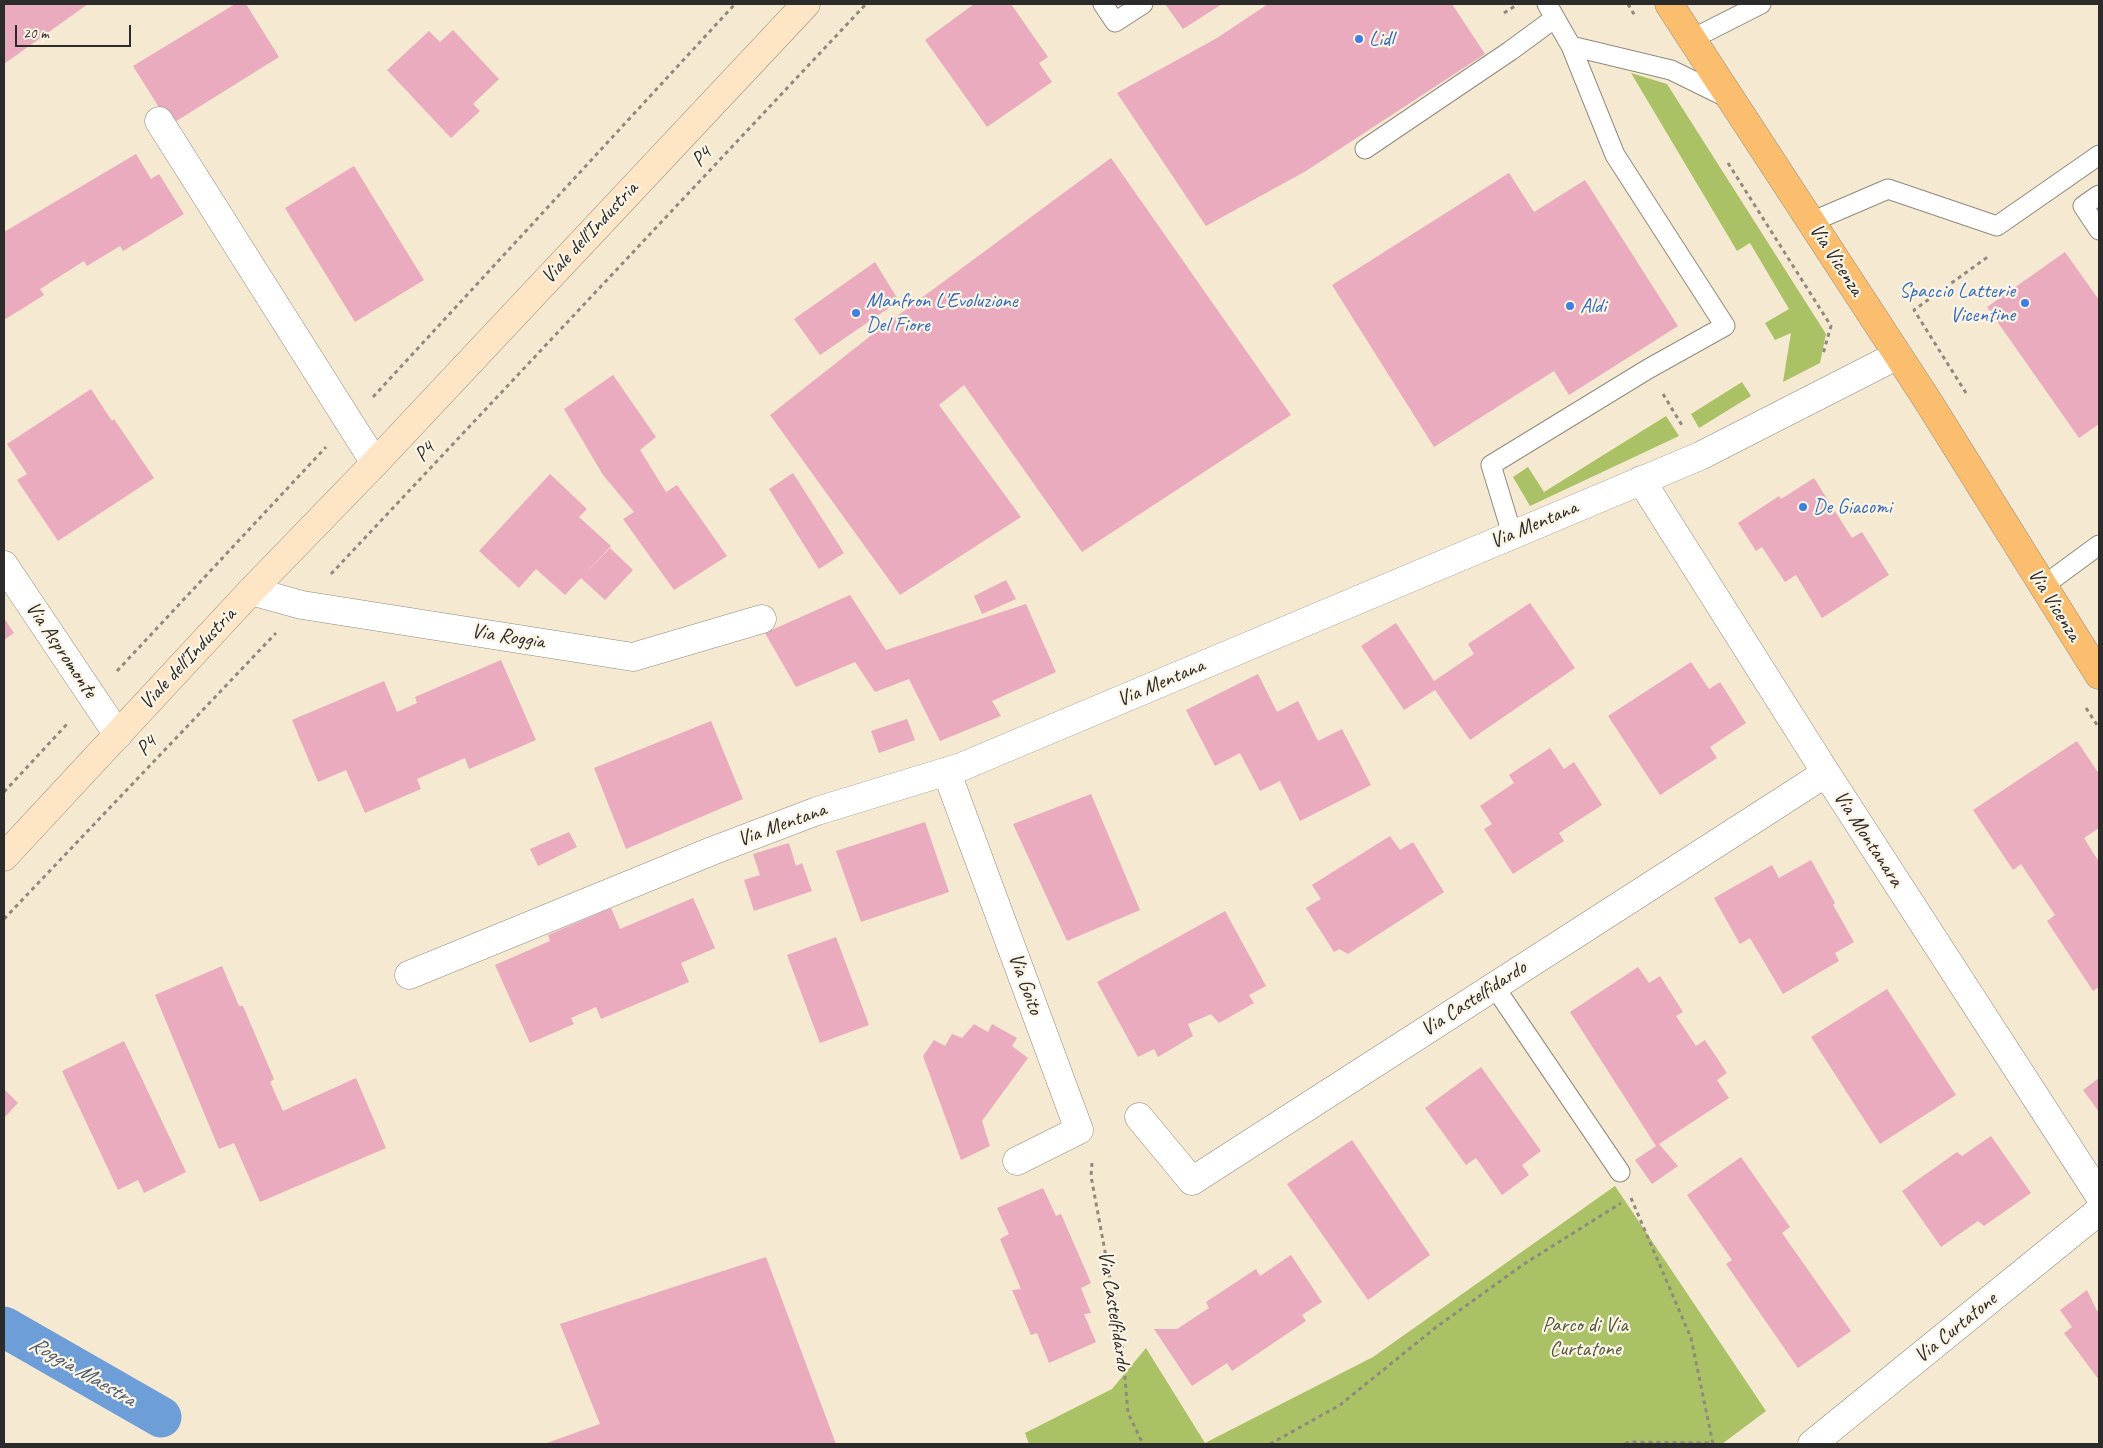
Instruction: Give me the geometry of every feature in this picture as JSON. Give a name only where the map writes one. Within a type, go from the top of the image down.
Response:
[{"type":"main road","name":"Viale dell'Industria","points":[[4,858],[251,591],[375,463],[806,4]]},
{"type":"main road","name":"Via Vicenza","points":[[1669,4],[1898,355],[2096,671]]},
{"type":"main road","name":"Via Vicenza","points":[[1999,518],[2054,578],[2096,671]]},
{"type":"street","points":[[159,121],[375,463]]},
{"type":"street","name":"Via Mentana","points":[[409,976],[712,850],[817,811],[947,772],[1700,456],[1898,355]]},
{"type":"street","name":"Via Montanara","points":[[1641,480],[1826,773],[2099,1195]]},
{"type":"street","name":"Via Aspromonte","points":[[4,565],[118,735]]},
{"type":"street","name":"Via Roggia","points":[[251,591],[302,605],[633,657],[762,619]]},
{"type":"street","name":"Via Goito","points":[[947,772],[1079,1130],[1017,1161]]},
{"type":"street","name":"Via Castelfidardo","points":[[1139,1117],[1192,1181],[1826,773]]},
{"type":"street","name":"Via Curtatone","points":[[1812,1444],[2099,1212]]},
{"type":"lane","points":[[1104,4],[1115,22],[1143,4]]},
{"type":"lane","points":[[1692,39],[1761,4]]},
{"type":"lane","points":[[1365,149],[1510,51],[1551,11],[1571,46],[1615,155],[1725,326],[1491,465],[1512,534]]},
{"type":"lane","points":[[1571,46],[1671,70],[1731,100]]},
{"type":"lane","points":[[1811,222],[1888,189],[1996,226],[2099,155]]},
{"type":"lane","points":[[2099,195],[2084,206],[2099,230]]},
{"type":"lane","name":"Via Vicenza","points":[[2054,578],[2099,544]]},
{"type":"lane","points":[[1494,986],[1620,1172]]},
{"type":"path","name":"P4","points":[[4,919],[302,605],[866,4]]},
{"type":"path","points":[[1504,13],[1518,4]]},
{"type":"path","points":[[1958,378],[1914,310],[1994,252]]},
{"type":"path","points":[[1648,370],[1700,456]]},
{"type":"path","name":"Via Castelfidardo","points":[[1091,1175],[1122,1343],[1128,1413],[1143,1444]]},
{"type":"path","points":[[1270,1444],[1340,1405],[1435,1328],[1524,1264],[1630,1197],[1691,1338],[1713,1444],[1629,1442],[1625,1444]]},
{"type":"green space","points":[[1631,73],[1667,84],[1826,334],[1820,363],[1783,382],[1791,333],[1775,340],[1765,323],[1789,309],[1750,243],[1737,251]]},
{"type":"green space","points":[[1742,382],[1751,396],[1699,428],[1691,414]]},
{"type":"green space","points":[[1666,416],[1679,436],[1530,506],[1513,477],[1528,467],[1544,492]]},
{"type":"green space","name":"Parco di Via Curtatone","points":[[1615,1186],[1766,1411],[1722,1444],[1029,1444],[1025,1433],[1112,1389],[1146,1348],[1205,1443],[1373,1357]]},
{"type":"building","points":[[4,4],[88,4],[4,64]]},
{"type":"building","points":[[235,4],[246,4],[279,57],[170,125],[133,66]]},
{"type":"building","points":[[974,4],[1011,4],[1048,57],[1039,63],[1052,82],[987,127],[925,40]]},
{"type":"building","points":[[1165,4],[1222,4],[1183,29]]},
{"type":"building","points":[[1268,4],[1452,4],[1485,54],[1306,171],[1206,226],[1117,93],[1217,38]]},
{"type":"building","points":[[453,30],[499,79],[473,104],[480,111],[451,138],[387,70],[429,31],[440,42]]},
{"type":"building","points":[[136,154],[151,179],[159,174],[184,214],[123,251],[120,246],[87,266],[84,261],[40,289],[44,295],[4,320],[4,232]]},
{"type":"building","points":[[1111,158],[1291,415],[1082,552],[964,385],[939,405],[1021,517],[900,595],[770,415],[878,330]]},
{"type":"building","points":[[354,166],[424,280],[355,322],[285,208]]},
{"type":"building","points":[[1509,173],[1534,212],[1585,180],[1678,326],[1569,395],[1554,371],[1434,447],[1332,285]]},
{"type":"building","points":[[2065,252],[2099,300],[2099,424],[2079,438],[1987,307]]},
{"type":"building","points":[[875,262],[899,301],[820,355],[794,319]]},
{"type":"building","points":[[613,375],[656,437],[640,450],[666,492],[677,485],[727,556],[674,590],[623,519],[634,512],[603,475],[564,409]]},
{"type":"building","points":[[91,389],[154,478],[58,541],[17,480],[27,474],[7,444]]},
{"type":"building","points":[[793,473],[844,553],[819,569],[769,489]]},
{"type":"building","points":[[550,474],[587,509],[579,517],[611,546],[583,576],[610,548],[633,570],[605,600],[581,578],[565,595],[536,569],[519,588],[479,551]]},
{"type":"building","points":[[1814,478],[1852,538],[1862,532],[1889,575],[1822,618],[1796,575],[1785,582],[1762,547],[1756,551],[1738,523],[1779,496],[1781,499]]},
{"type":"building","points":[[1006,580],[1016,599],[982,614],[974,596]]},
{"type":"building","points":[[850,595],[886,650],[1026,604],[1056,672],[992,701],[1001,716],[940,741],[909,679],[875,692],[855,662],[796,687],[765,633]]},
{"type":"building","points":[[1530,603],[1575,668],[1470,740],[1435,690],[1404,710],[1361,646],[1396,623],[1434,681],[1474,654],[1468,644]]},
{"type":"building","points":[[4,618],[14,633],[4,640]]},
{"type":"building","points":[[501,660],[536,740],[469,769],[465,758],[417,779],[421,789],[365,813],[346,770],[318,782],[292,720],[384,681],[397,712],[417,703],[415,697]]},
{"type":"building","points":[[1691,662],[1709,689],[1720,682],[1746,723],[1710,747],[1717,758],[1660,795],[1608,716]]},
{"type":"building","points":[[1258,674],[1277,712],[1298,701],[1318,741],[1342,729],[1371,785],[1300,821],[1280,781],[1260,791],[1240,753],[1215,766],[1186,710]]},
{"type":"building","points":[[907,719],[915,740],[879,753],[871,731]]},
{"type":"building","points":[[711,721],[743,799],[626,849],[594,768]]},
{"type":"building","points":[[2077,741],[2099,774],[2099,828],[2084,838],[2099,862],[2099,987],[2093,991],[2047,921],[2055,915],[2021,864],[2013,870],[1973,810]]},
{"type":"building","points":[[1550,748],[1564,769],[1574,762],[1602,805],[1559,833],[1564,841],[1513,874],[1484,829],[1492,824],[1480,806],[1514,783],[1509,775]]},
{"type":"building","points":[[1091,794],[1140,910],[1067,941],[1013,824]]},
{"type":"building","points":[[925,822],[949,892],[861,922],[836,851]]},
{"type":"building","points":[[569,832],[577,847],[538,866],[530,849]]},
{"type":"building","points":[[1390,836],[1400,850],[1413,842],[1444,892],[1348,954],[1339,949],[1334,952],[1306,908],[1321,899],[1312,885]]},
{"type":"building","points":[[789,843],[796,866],[802,863],[812,891],[754,911],[744,880],[760,875],[753,854]]},
{"type":"building","points":[[1811,860],[1854,942],[1835,953],[1839,961],[1783,994],[1750,938],[1740,944],[1714,898],[1772,865],[1779,878]]},
{"type":"building","points":[[693,898],[715,948],[681,963],[689,982],[601,1019],[596,1007],[571,1018],[574,1024],[530,1043],[495,965],[550,941],[548,935],[611,908],[620,929]]},
{"type":"building","points":[[1225,911],[1266,986],[1249,995],[1254,1003],[1219,1023],[1211,1014],[1188,1024],[1193,1036],[1158,1057],[1154,1049],[1138,1057],[1097,982]]},
{"type":"building","points":[[836,937],[869,1025],[820,1043],[787,955]]},
{"type":"building","points":[[222,966],[239,1006],[243,1006],[274,1079],[270,1082],[283,1111],[356,1078],[386,1148],[260,1202],[234,1143],[219,1149],[155,995]]},
{"type":"building","points":[[1638,967],[1649,983],[1660,976],[1683,1012],[1676,1016],[1696,1046],[1705,1040],[1727,1073],[1717,1080],[1729,1098],[1659,1144],[1678,1166],[1652,1184],[1635,1160],[1656,1146],[1570,1012]]},
{"type":"building","points":[[1887,989],[1956,1095],[1880,1144],[1811,1037]]},
{"type":"building","points":[[974,1024],[988,1032],[992,1024],[1017,1038],[1012,1046],[1028,1058],[982,1121],[990,1146],[961,1160],[923,1056],[934,1040],[945,1046],[952,1034],[962,1038]]},
{"type":"building","points":[[124,1041],[186,1172],[144,1193],[138,1180],[118,1190],[62,1071]]},
{"type":"building","points":[[1481,1067],[1541,1151],[1522,1165],[1529,1175],[1502,1195],[1476,1158],[1466,1165],[1425,1108]]},
{"type":"building","points":[[2099,1078],[2099,1112],[2083,1090]]},
{"type":"building","points":[[4,1089],[18,1103],[4,1118]]},
{"type":"building","points":[[1991,1136],[2031,1193],[1984,1226],[1978,1221],[1941,1247],[1902,1191],[1957,1152],[1962,1156]]},
{"type":"building","points":[[1352,1140],[1430,1255],[1368,1300],[1287,1184]]},
{"type":"building","points":[[1741,1157],[1790,1227],[1782,1233],[1851,1331],[1798,1368],[1726,1264],[1732,1260],[1687,1195]]},
{"type":"building","points":[[1043,1188],[1056,1216],[1061,1214],[1091,1283],[1081,1288],[1091,1313],[1084,1314],[1096,1342],[1049,1363],[1037,1333],[1031,1335],[1012,1290],[1021,1289],[1000,1239],[1009,1234],[997,1208]]},
{"type":"building","points":[[1291,1255],[1322,1302],[1302,1315],[1306,1321],[1232,1371],[1227,1363],[1192,1386],[1154,1329],[1177,1329],[1209,1308],[1206,1302],[1256,1269],[1260,1276]]},
{"type":"building","points":[[766,1257],[836,1444],[544,1444],[600,1424],[560,1324]]},
{"type":"building","points":[[2087,1290],[2097,1311],[2099,1310],[2099,1380],[2064,1333],[2072,1327],[2060,1310]]},
{"type":"waterway","name":"Roggia Maestra","points":[[4,1327],[161,1417]]},
{"type":"place","name":"Lidl","points":[[1359,39]]},
{"type":"place","name":"Spaccio Latterie Vicentine","points":[[2025,303]]},
{"type":"place","name":"Aldi","points":[[1570,306]]},
{"type":"place","name":"Manfron L'Evoluzione Del Fiore","points":[[856,313]]},
{"type":"place","name":"De Giacomi","points":[[1803,507]]}]
